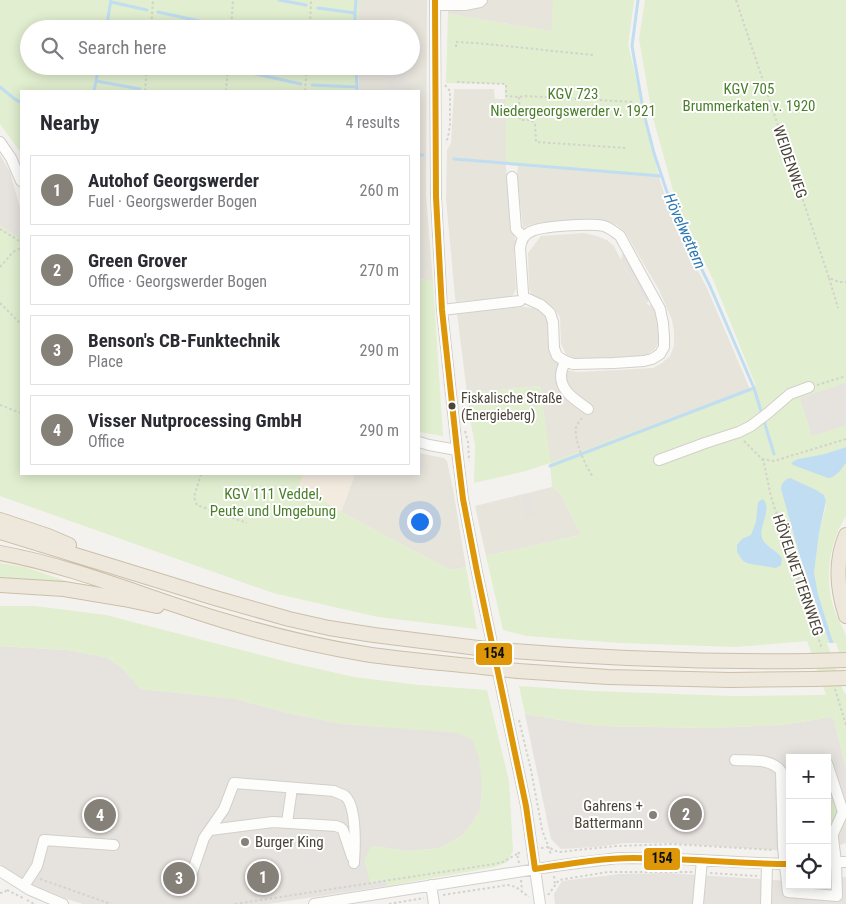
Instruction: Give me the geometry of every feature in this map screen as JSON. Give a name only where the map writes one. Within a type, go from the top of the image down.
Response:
[{"type":"highway","points":[[0,520],[48,536],[126,571]]},
{"type":"highway","points":[[0,532],[254,610],[374,635],[478,648],[610,658],[748,662],[846,660]]},
{"type":"highway","points":[[846,535],[839,556],[838,571],[846,616]]},
{"type":"highway","points":[[0,553],[46,563],[224,621]]},
{"type":"highway","points":[[3,585],[64,589],[124,599],[224,621],[326,647],[404,659],[518,671],[634,678],[730,680],[846,678]]},
{"type":"street","points":[[482,0],[465,5],[434,2],[436,197],[442,310],[456,450],[463,499],[526,806],[540,904]]},
{"type":"street","points":[[0,142],[11,158],[20,180]]},
{"type":"street","points":[[512,177],[516,229],[523,237]]},
{"type":"street","points":[[442,310],[523,298],[541,305],[550,313],[553,322],[554,348],[557,356],[573,364],[644,361],[660,354],[664,347],[664,323],[660,309],[620,236],[604,226],[553,227],[533,231],[523,237],[520,248],[523,298]]},
{"type":"street","points":[[565,361],[560,375],[562,385],[568,394],[588,409]]},
{"type":"street","points":[[659,460],[738,433],[759,420],[790,394],[809,387]]},
{"type":"street","points":[[420,442],[456,450]]},
{"type":"street","points":[[736,760],[768,762],[774,764],[781,771],[783,850],[786,860]]},
{"type":"street","points":[[788,889],[788,892],[837,896],[833,834],[843,812],[831,775]]},
{"type":"street","points":[[190,879],[204,838],[224,809],[234,783],[334,791],[345,797],[352,810],[355,839],[354,863],[341,828],[273,822],[210,830]]},
{"type":"street","points":[[288,823],[292,788]]},
{"type":"street","points":[[24,886],[36,866],[44,840],[114,844]]},
{"type":"street","points":[[836,862],[846,857]]},
{"type":"street","points":[[314,904],[580,862],[618,858],[786,864]]},
{"type":"street","points":[[698,904],[702,860]]},
{"type":"street","points":[[766,904],[767,864]]},
{"type":"street","points":[[0,871],[24,886],[63,904]]},
{"type":"street","points":[[431,885],[434,901]]},
{"type":"path","points":[[152,20],[153,0]]},
{"type":"path","points":[[232,20],[233,0]]},
{"type":"path","points":[[310,20],[311,0]]},
{"type":"path","name":"WEIDENWEG","points":[[736,0],[838,308]]},
{"type":"path","points":[[456,47],[456,42],[476,43],[593,55]]},
{"type":"path","points":[[145,90],[146,75]]},
{"type":"path","points":[[226,90],[227,75]]},
{"type":"path","points":[[305,90],[306,75]]},
{"type":"path","points":[[457,82],[506,84],[506,96],[634,102]]},
{"type":"path","points":[[444,83],[450,91],[450,125],[444,147]]},
{"type":"path","points":[[519,97],[520,120],[531,120],[535,123],[536,142],[627,148]]},
{"type":"path","points":[[0,229],[20,241]]},
{"type":"path","points":[[0,267],[13,252],[20,248]]},
{"type":"path","points":[[829,278],[839,282],[846,282]]},
{"type":"path","points":[[0,303],[20,323]]},
{"type":"path","points":[[809,387],[846,376]]},
{"type":"path","points":[[0,405],[20,413]]},
{"type":"path","points":[[588,409],[576,427],[580,450],[587,469],[593,477]]},
{"type":"path","points":[[465,428],[468,442],[469,468]]},
{"type":"path","points":[[738,433],[762,459],[774,461],[846,439]]},
{"type":"path","name":"HÖVELWETTERNWEG","points":[[762,459],[771,497],[823,650]]},
{"type":"path","points":[[201,475],[194,498],[196,505],[247,523]]},
{"type":"path","points":[[834,686],[846,725]]},
{"type":"path","points":[[540,820],[551,858]]},
{"type":"path","points":[[543,848],[549,847],[559,852],[616,846],[663,844],[783,850]]},
{"type":"path","points":[[235,904],[494,864],[503,862],[523,850]]},
{"type":"path","points":[[517,854],[518,860]]},
{"type":"path","points":[[550,893],[559,880],[608,872],[700,872],[766,877]]},
{"type":"path","points":[[31,875],[111,904]]},
{"type":"path","points":[[554,875],[555,886]]},
{"type":"path","points":[[522,882],[522,890]]},
{"type":"path","points":[[389,904],[434,901],[508,885],[516,887],[525,893]]},
{"type":"path","points":[[550,886],[555,886]]},
{"type":"path","points":[[522,890],[527,889]]},
{"type":"path","points":[[0,893],[7,890]]},
{"type":"shaded area","points":[[359,0],[427,0],[426,195],[433,281],[420,279],[420,90],[359,90],[359,75],[420,75],[420,20],[359,20]]},
{"type":"shaded area","points":[[449,0],[634,0],[628,44],[448,14]]},
{"type":"shaded area","points":[[388,75],[404,75],[405,90],[387,90]]},
{"type":"shaded area","points":[[454,89],[494,89],[495,99],[506,99],[506,165],[511,230],[516,241],[514,251],[516,289],[510,297],[456,302],[446,199],[447,150],[451,143]]},
{"type":"shaded area","points":[[0,155],[10,172],[20,207],[20,238],[0,225]]},
{"type":"shaded area","points":[[518,165],[659,177],[675,227],[707,288],[750,389],[550,463],[540,386],[467,393],[457,313],[523,307],[534,308],[547,317],[554,359],[567,370],[578,372],[653,368],[670,356],[674,346],[672,320],[659,290],[625,232],[617,225],[596,219],[542,223],[523,228],[517,174]]},
{"type":"shaded area","points":[[584,233],[607,240],[614,246],[647,304],[653,307],[659,324],[660,341],[654,350],[644,356],[575,359],[567,356],[561,344],[560,317],[554,308],[531,294],[529,289],[528,253],[541,236]]},
{"type":"shaded area","points":[[624,249],[650,293],[647,304],[621,260]]},
{"type":"shaded area","points":[[846,383],[846,425],[812,436],[800,398]]},
{"type":"shaded area","points":[[420,453],[444,458],[447,461],[453,489],[466,567],[450,570],[341,512],[355,475],[420,475]]},
{"type":"shaded area","points":[[303,475],[355,475],[341,512],[298,485]]},
{"type":"shaded area","points":[[552,487],[561,494],[581,535],[486,556],[475,506]]},
{"type":"shaded area","points":[[530,494],[535,516],[526,518],[521,496]]},
{"type":"shaded area","points":[[0,646],[67,650],[106,657],[123,669],[141,689],[235,699],[482,787],[480,811],[463,835],[440,848],[410,851],[372,846],[370,883],[386,879],[387,886],[268,904],[83,904],[70,900],[24,881],[0,864]]},
{"type":"shaded area","points":[[201,696],[235,699],[292,714],[343,724],[458,733],[472,740],[479,757],[482,787],[470,809],[456,827],[438,838],[420,841],[419,850],[383,846],[383,836],[350,831],[345,805],[339,799],[332,797],[260,791],[240,793],[234,797],[220,796],[222,770],[198,768]]},
{"type":"shaded area","points":[[525,714],[597,726],[710,728],[781,725],[833,717],[846,768],[846,843],[831,846],[831,754],[786,754],[786,851],[668,843],[626,843],[561,849],[551,839]]},
{"type":"shaded area","points":[[259,793],[262,796],[269,794],[273,797],[275,795],[278,797],[280,795],[284,798],[298,799],[301,796],[304,799],[311,797],[313,800],[316,798],[319,800],[322,798],[324,801],[327,799],[335,808],[320,821],[243,821],[239,817],[236,809],[239,806],[235,800],[239,797],[243,796],[244,798]]},
{"type":"shaded area","points":[[668,873],[786,881],[786,889],[831,889],[831,878],[846,877],[846,904],[555,904],[554,894],[562,881],[619,874]]},
{"type":"green space","points":[[0,0],[359,0],[359,20],[20,20],[20,75],[359,75],[358,90],[20,90],[20,152],[0,124]]},
{"type":"green space","name":"KGV 723 Niedergeorgswerder v. 1921","points":[[553,0],[634,0],[628,44],[659,177],[506,165],[505,84],[446,83],[448,14],[551,31]]},
{"type":"green space","name":"KGV 705 Brummerkaten v. 1920","points":[[645,0],[846,0],[846,447],[825,454],[798,459],[834,477],[846,463],[846,516],[840,526],[832,549],[829,585],[834,609],[846,637],[846,676],[831,636],[818,594],[814,573],[819,533],[826,505],[824,495],[781,488],[799,553],[846,692],[846,768],[833,717],[781,725],[710,728],[597,726],[525,714],[519,686],[592,691],[732,696],[826,695],[807,641],[736,647],[620,643],[527,636],[503,630],[486,556],[581,535],[561,494],[552,487],[550,463],[526,471],[474,483],[475,445],[467,393],[540,386],[551,462],[756,386],[715,284],[676,201],[652,114],[639,39]]},
{"type":"green space","name":"KGV 111 Veddel, Peute und Umgebung","points":[[0,155],[10,172],[20,216],[20,475],[303,475],[299,485],[341,512],[450,570],[466,567],[477,629],[378,617],[273,593],[0,496]]},
{"type":"green space","points":[[420,279],[433,281],[443,436],[420,432]]},
{"type":"green space","points":[[0,563],[25,567],[75,584],[0,581]]},
{"type":"green space","points":[[0,606],[35,606],[106,615],[354,677],[419,685],[487,690],[509,781],[513,851],[507,862],[495,867],[387,886],[386,879],[370,883],[364,859],[372,846],[410,851],[440,848],[463,835],[480,811],[482,787],[380,727],[343,724],[292,714],[235,699],[140,689],[123,669],[106,657],[67,650],[0,646]]},
{"type":"green space","points":[[835,802],[838,811],[837,818],[831,827],[831,806]]},
{"type":"water","points":[[846,447],[846,463],[831,478],[791,463],[798,459],[825,454]]},
{"type":"water","points":[[790,478],[824,495],[826,501],[819,533],[814,573],[818,594],[831,636],[846,676],[846,692],[799,553],[781,489],[786,479]]},
{"type":"water","points":[[763,499],[766,503],[766,513],[761,533],[766,544],[782,558],[781,565],[776,568],[747,563],[743,561],[737,552],[737,545],[742,539],[751,535],[756,522],[758,502]]},
{"type":"pier","points":[[827,643],[836,643],[846,669],[846,693],[844,693]]},
{"type":"waterway","points":[[108,20],[111,0]]},
{"type":"waterway","points":[[279,0],[306,5]]},
{"type":"waterway","points":[[355,13],[356,0]]},
{"type":"waterway","name":"Hövelwettern","points":[[638,0],[632,46],[644,114],[654,153],[675,216],[710,286],[754,388],[774,454]]},
{"type":"waterway","points":[[111,2],[147,10]]},
{"type":"waterway","points":[[318,8],[355,13],[355,20]]},
{"type":"waterway","points":[[158,12],[195,20]]},
{"type":"waterway","points":[[94,90],[97,75]]},
{"type":"waterway","points":[[260,75],[301,84]]},
{"type":"waterway","points":[[356,75],[357,87]]},
{"type":"waterway","points":[[96,81],[140,89]]},
{"type":"waterway","points":[[312,85],[357,87],[357,90]]},
{"type":"waterway","points":[[0,87],[20,102]]},
{"type":"waterway","points":[[454,159],[661,176]]},
{"type":"waterway","points":[[550,466],[754,388]]},
{"type":"transit line","name":"154","points":[[435,0],[436,197],[442,310],[457,450],[463,499],[526,806],[535,869]]},
{"type":"transit line","name":"154","points":[[535,869],[621,858],[786,864]]},
{"type":"place","name":"Fiskalische Straße (Energieberg)","points":[[452,406]]},
{"type":"place","name":"Green Grover","points":[[686,814]]},
{"type":"place","name":"Visser Nutprocessing GmbH","points":[[100,815]]},
{"type":"place","name":"Gahrens + Battermann","points":[[653,815]]},
{"type":"place","name":"Burger King","points":[[245,842]]},
{"type":"place","name":"Autohof Georgswerder","points":[[263,877]]},
{"type":"place","name":"Benson's CB-Funktechnik","points":[[179,878]]}]
